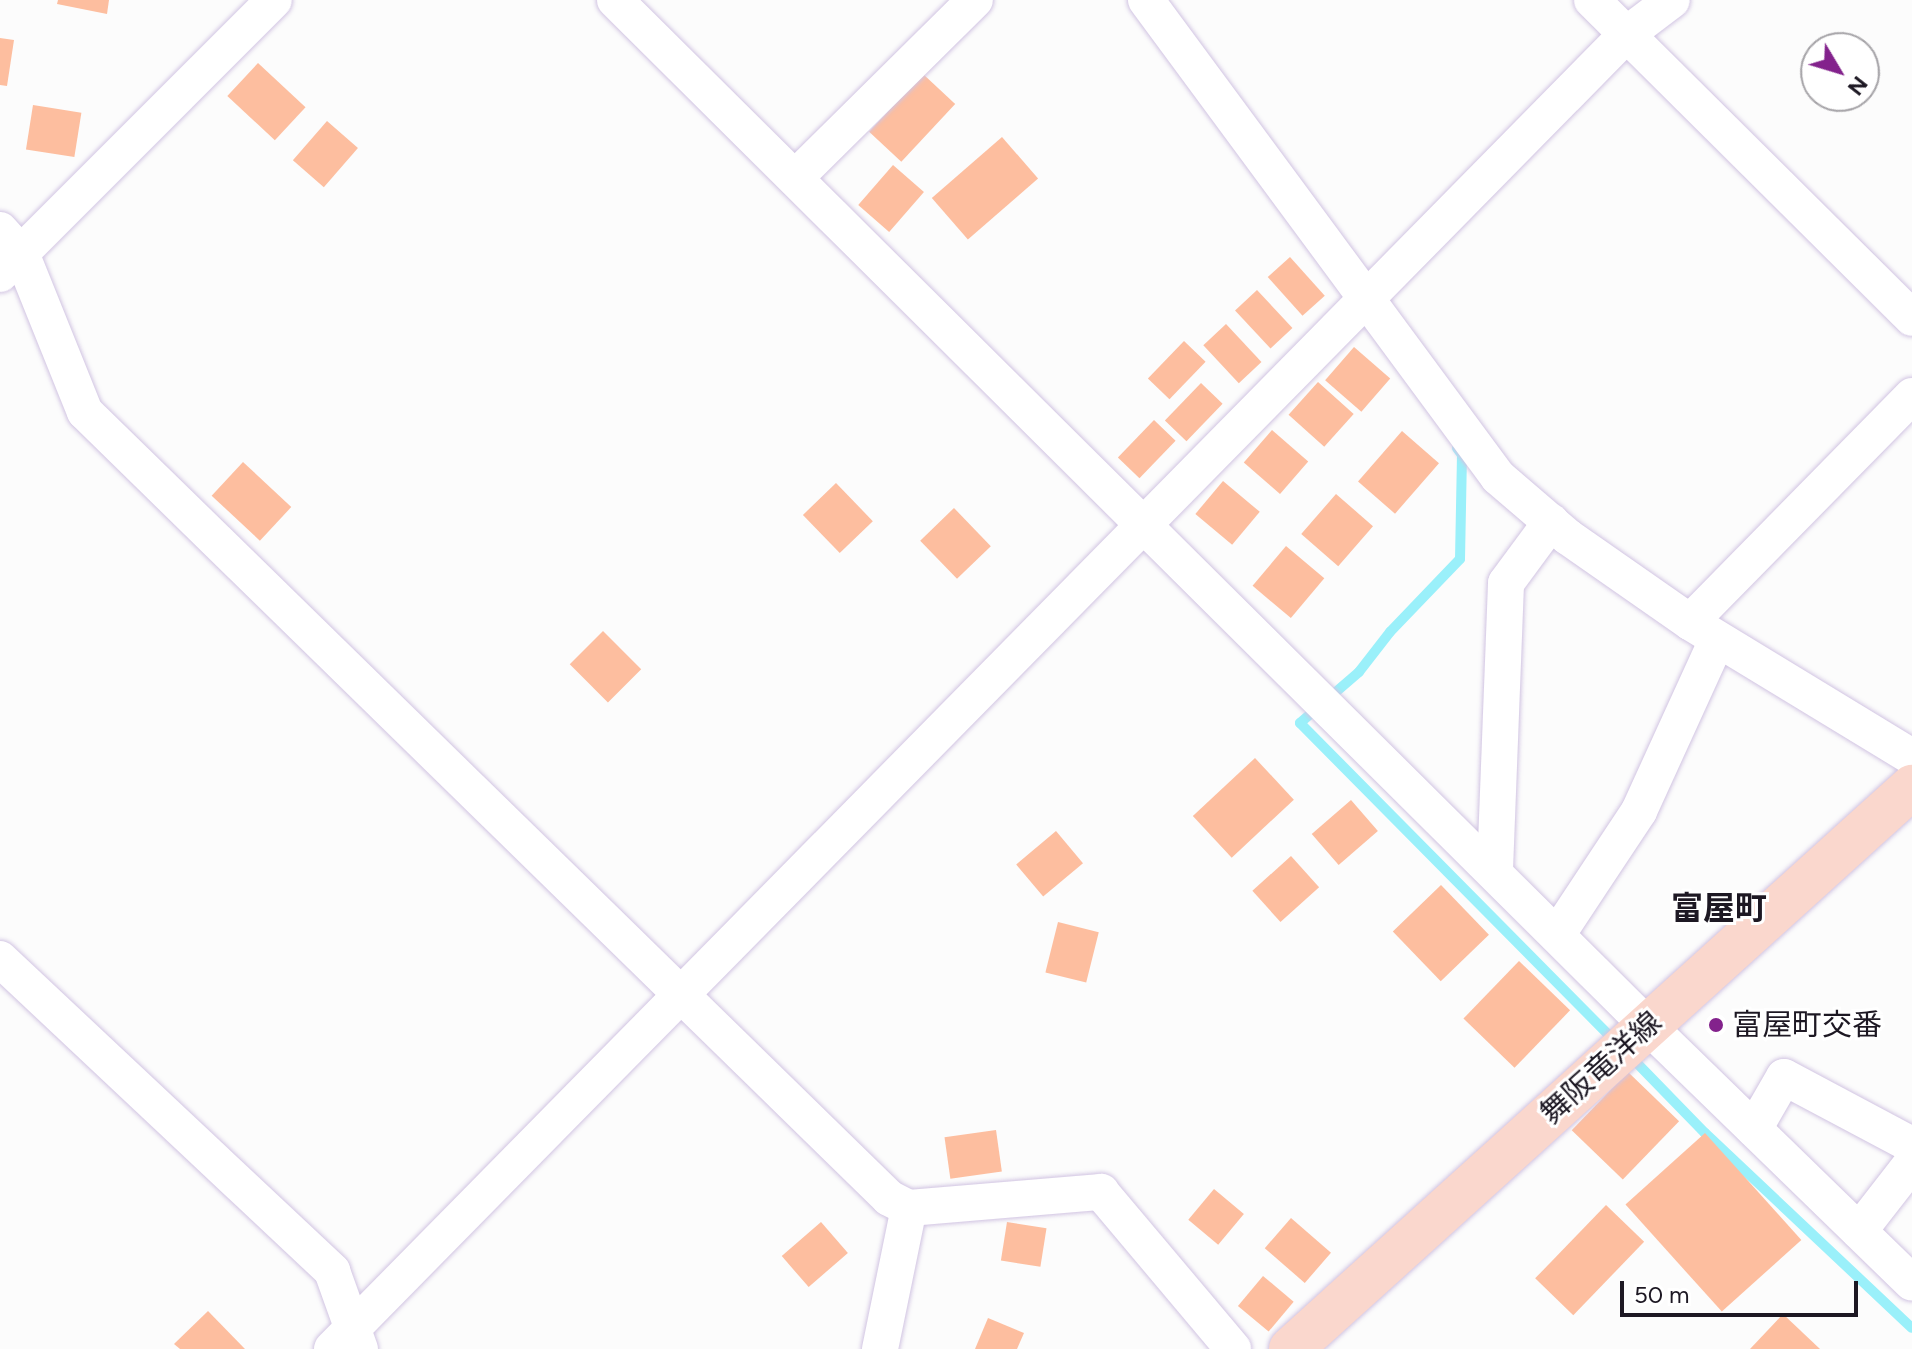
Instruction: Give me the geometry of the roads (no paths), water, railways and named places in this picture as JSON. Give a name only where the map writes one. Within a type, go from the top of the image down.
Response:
[{"type":"main road","name":"舞阪竜洋線","points":[[1291,1349],[1912,787]]},
{"type":"street","points":[[274,0],[7,253],[85,412],[889,1198],[909,1208],[1101,1192],[1233,1349]]},
{"type":"street","points":[[615,0],[1495,870],[1648,1026],[1912,1283]]},
{"type":"street","points":[[795,178],[975,0]]},
{"type":"street","points":[[1146,0],[1498,477],[1551,522],[1704,631],[1912,757]]},
{"type":"street","points":[[1592,0],[1912,318]]},
{"type":"street","points":[[348,1342],[679,993],[1627,34],[1672,0]]},
{"type":"street","points":[[1557,935],[1639,811],[1704,631],[1912,396]]},
{"type":"street","points":[[1495,870],[1506,583],[1551,522]]},
{"type":"street","points":[[0,959],[332,1271],[348,1342]]},
{"type":"street","points":[[1754,1129],[1784,1077],[1912,1145]]},
{"type":"street","points":[[1859,1231],[1912,1163]]},
{"type":"street","points":[[880,1349],[909,1208]]},
{"type":"waterway","points":[[1457,448],[1462,455],[1460,559],[1390,632],[1359,672],[1300,723],[1617,1043]]},
{"type":"waterway","points":[[1631,1057],[1705,1133],[1912,1328]]},
{"type":"place","name":"富屋町交番","points":[[1716,1025]]},
{"type":"district","name":"富屋町","points":[[1719,908]]}]
